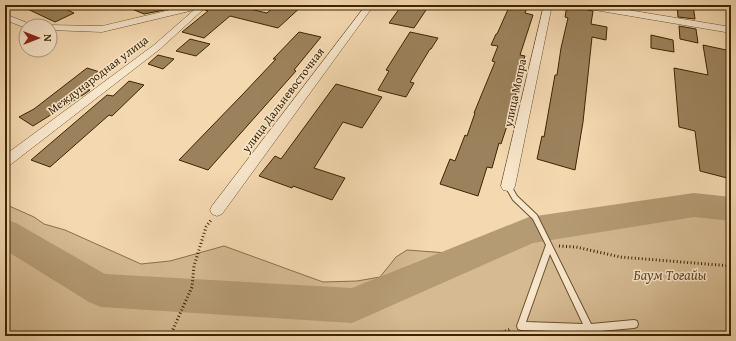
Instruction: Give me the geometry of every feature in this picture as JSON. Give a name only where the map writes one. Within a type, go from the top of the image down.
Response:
[{"type":"street","name":"Международная улица","points":[[58,27],[102,29],[203,5]]},
{"type":"street","name":"Международная улица","points":[[5,162],[157,47],[203,5]]},
{"type":"street","name":"улица Дальневосточная","points":[[217,210],[370,5]]},
{"type":"street","name":"улица Мопра","points":[[508,186],[548,5]]},
{"type":"street","points":[[583,5],[731,30]]},
{"type":"street","points":[[5,17],[18,22]]},
{"type":"lane","points":[[508,186],[516,198],[535,218],[589,328]]},
{"type":"lane","points":[[549,245],[521,326],[589,328],[634,324]]},
{"type":"path","points":[[170,336],[192,286],[194,266],[206,228],[217,210]]},
{"type":"path","points":[[549,245],[576,247],[620,257],[731,266]]},
{"type":"path","points":[[492,336],[521,326]]},
{"type":"green space","name":"Баум Тоғайы","points":[[7,205],[34,217],[44,224],[65,230],[141,264],[170,261],[224,246],[323,282],[357,281],[380,277],[396,257],[407,250],[488,256],[535,235],[672,213],[679,214],[702,210],[731,214],[731,336],[5,336],[5,206]]},
{"type":"building","points":[[19,5],[57,5],[74,13],[58,21],[58,18],[47,18]]},
{"type":"building","points":[[122,5],[178,5],[174,8],[144,14]]},
{"type":"building","points":[[209,5],[243,5],[241,7],[267,13],[276,5],[303,5],[278,28],[230,16],[204,38],[182,32],[208,11],[205,10]]},
{"type":"building","points":[[402,5],[418,5],[428,7],[414,28],[389,23]]},
{"type":"building","points":[[510,5],[528,5],[525,13],[533,15],[520,55],[525,56],[520,71],[523,72],[505,126],[507,126],[501,144],[499,143],[492,168],[487,167],[478,196],[440,184],[450,159],[455,161],[465,135],[467,136],[474,113],[495,62],[492,61],[498,46],[491,45]]},
{"type":"building","points":[[677,5],[693,5],[695,19],[678,17]]},
{"type":"building","points":[[567,6],[593,11],[591,24],[607,27],[606,40],[592,37],[583,122],[575,170],[537,159],[542,136],[544,137],[555,75],[557,75],[568,18],[565,17]]},
{"type":"building","points":[[679,26],[696,29],[698,43],[680,39]]},
{"type":"building","points":[[299,32],[321,37],[294,70],[296,71],[208,170],[179,160],[276,59],[273,59]]},
{"type":"building","points":[[410,32],[438,38],[410,82],[414,83],[406,97],[378,90],[389,71],[386,70]]},
{"type":"building","points":[[651,35],[673,40],[674,52],[651,48]]},
{"type":"building","points":[[190,39],[210,44],[196,56],[176,51]]},
{"type":"building","points":[[703,45],[731,51],[731,179],[700,171],[695,131],[679,127],[674,68],[708,75]]},
{"type":"building","points":[[158,55],[174,59],[163,69],[148,64]]},
{"type":"building","points":[[87,68],[103,73],[82,89],[90,90],[86,93],[33,126],[19,117],[34,109]]},
{"type":"building","points":[[129,81],[144,85],[112,116],[109,115],[50,167],[31,160],[107,95],[113,96]]},
{"type":"building","points":[[336,84],[382,97],[362,128],[343,122],[314,168],[345,178],[332,200],[259,176],[275,156],[281,159]]},
{"type":"waterway","points":[[5,233],[101,290],[352,306],[529,230],[694,205],[731,209]]}]
